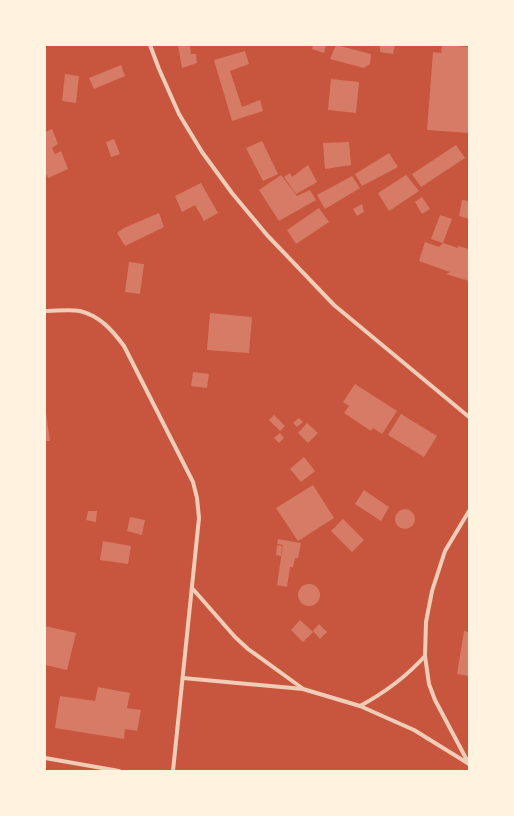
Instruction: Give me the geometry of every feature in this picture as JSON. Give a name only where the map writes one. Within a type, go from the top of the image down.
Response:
[{"type":"street","points":[[150,45],[159,69],[180,114],[202,152],[232,193],[267,235],[334,305],[469,417]]},
{"type":"street","points":[[45,312],[79,311],[96,317],[109,327],[124,346],[193,482],[196,492],[199,518],[173,771]]},
{"type":"street","points":[[469,511],[445,551],[432,590],[426,622],[425,656],[429,684],[434,700],[469,764]]},
{"type":"street","points":[[192,588],[235,637],[248,649],[303,689]]},
{"type":"street","points":[[360,706],[412,671],[425,656]]},
{"type":"street","points":[[183,678],[303,689],[360,706],[414,730],[469,764]]},
{"type":"street","points":[[45,758],[119,771]]},
{"type":"building","points":[[178,45],[190,45],[191,54],[196,54],[197,63],[182,68]]},
{"type":"building","points":[[313,45],[326,45],[324,53],[312,49]]},
{"type":"building","points":[[336,45],[371,54],[370,64],[364,68],[330,59]]},
{"type":"building","points":[[380,45],[395,45],[393,54],[380,52]]},
{"type":"building","points":[[442,45],[469,47],[469,133],[427,130],[433,52],[441,53]]},
{"type":"building","points":[[245,51],[249,64],[230,71],[242,107],[260,100],[263,111],[232,121],[214,60]]},
{"type":"building","points":[[121,65],[125,76],[94,89],[89,78]]},
{"type":"building","points":[[65,74],[79,76],[76,103],[62,101]]},
{"type":"building","points":[[331,79],[359,82],[356,113],[328,110]]},
{"type":"building","points":[[52,129],[58,144],[52,148],[55,154],[61,151],[68,169],[48,178],[45,171],[45,132]]},
{"type":"building","points":[[114,139],[120,154],[111,157],[106,142]]},
{"type":"building","points":[[262,141],[278,174],[263,181],[246,148]]},
{"type":"building","points":[[349,142],[351,165],[325,169],[323,143]]},
{"type":"building","points":[[456,145],[465,158],[421,187],[412,174]]},
{"type":"building","points":[[389,153],[398,167],[362,186],[355,174]]},
{"type":"building","points":[[308,165],[317,182],[296,194],[284,177],[290,173],[292,177]]},
{"type":"building","points":[[281,175],[297,196],[310,190],[316,200],[279,221],[259,190]]},
{"type":"building","points":[[406,175],[419,191],[389,211],[378,193]]},
{"type":"building","points":[[352,176],[360,188],[325,209],[317,195]]},
{"type":"building","points":[[201,183],[218,213],[204,221],[195,205],[182,212],[175,196]]},
{"type":"building","points":[[422,197],[430,209],[422,214],[415,202]]},
{"type":"building","points":[[462,200],[469,201],[469,219],[459,216]]},
{"type":"building","points":[[362,204],[364,212],[357,216],[353,209]]},
{"type":"building","points":[[319,208],[329,222],[296,244],[287,230]]},
{"type":"building","points":[[159,213],[164,227],[125,246],[117,233],[124,228]]},
{"type":"building","points":[[440,215],[452,219],[443,243],[431,239]]},
{"type":"building","points":[[425,242],[439,247],[443,243],[458,248],[458,246],[469,249],[469,281],[446,274],[450,272],[419,261]]},
{"type":"building","points":[[129,262],[144,264],[140,294],[125,292]]},
{"type":"building","points":[[210,313],[252,317],[249,353],[207,350]]},
{"type":"building","points":[[193,372],[209,374],[207,388],[191,386]]},
{"type":"building","points":[[355,384],[397,411],[382,434],[373,428],[371,431],[344,413],[349,406],[343,402]]},
{"type":"building","points":[[46,413],[50,441],[45,441]]},
{"type":"building","points":[[401,414],[437,436],[424,457],[388,435]]},
{"type":"building","points":[[274,415],[285,426],[280,431],[269,420]]},
{"type":"building","points":[[299,418],[303,422],[297,427],[293,423]]},
{"type":"building","points":[[307,423],[318,433],[308,443],[298,433]]},
{"type":"building","points":[[280,433],[284,438],[279,443],[274,438]]},
{"type":"building","points":[[304,457],[315,471],[301,482],[290,469]]},
{"type":"building","points":[[313,485],[334,518],[298,541],[276,508]]},
{"type":"building","points":[[364,490],[389,507],[381,521],[355,504]]},
{"type":"building","points":[[405,509],[412,512],[415,519],[412,526],[405,529],[398,526],[395,519],[398,512]]},
{"type":"building","points":[[88,511],[97,511],[96,522],[86,520]]},
{"type":"building","points":[[130,517],[145,520],[142,535],[127,531]]},
{"type":"building","points":[[343,519],[364,540],[352,552],[331,531]]},
{"type":"building","points":[[278,539],[301,543],[298,558],[295,558],[293,567],[290,567],[287,587],[277,585],[283,545],[277,544]]},
{"type":"building","points":[[103,541],[131,546],[128,564],[100,560]]},
{"type":"building","points":[[277,545],[282,546],[281,556],[276,555]]},
{"type":"building","points":[[309,584],[317,587],[320,595],[317,603],[309,606],[301,603],[298,595],[301,587]]},
{"type":"building","points":[[300,620],[313,632],[303,642],[291,630]]},
{"type":"building","points":[[319,624],[327,632],[320,639],[313,631]]},
{"type":"building","points":[[45,626],[76,633],[67,670],[45,665]]},
{"type":"building","points":[[464,631],[469,632],[469,676],[457,674]]},
{"type":"building","points":[[98,687],[130,693],[127,708],[141,710],[137,731],[125,729],[124,739],[55,728],[60,696],[95,701]]}]
